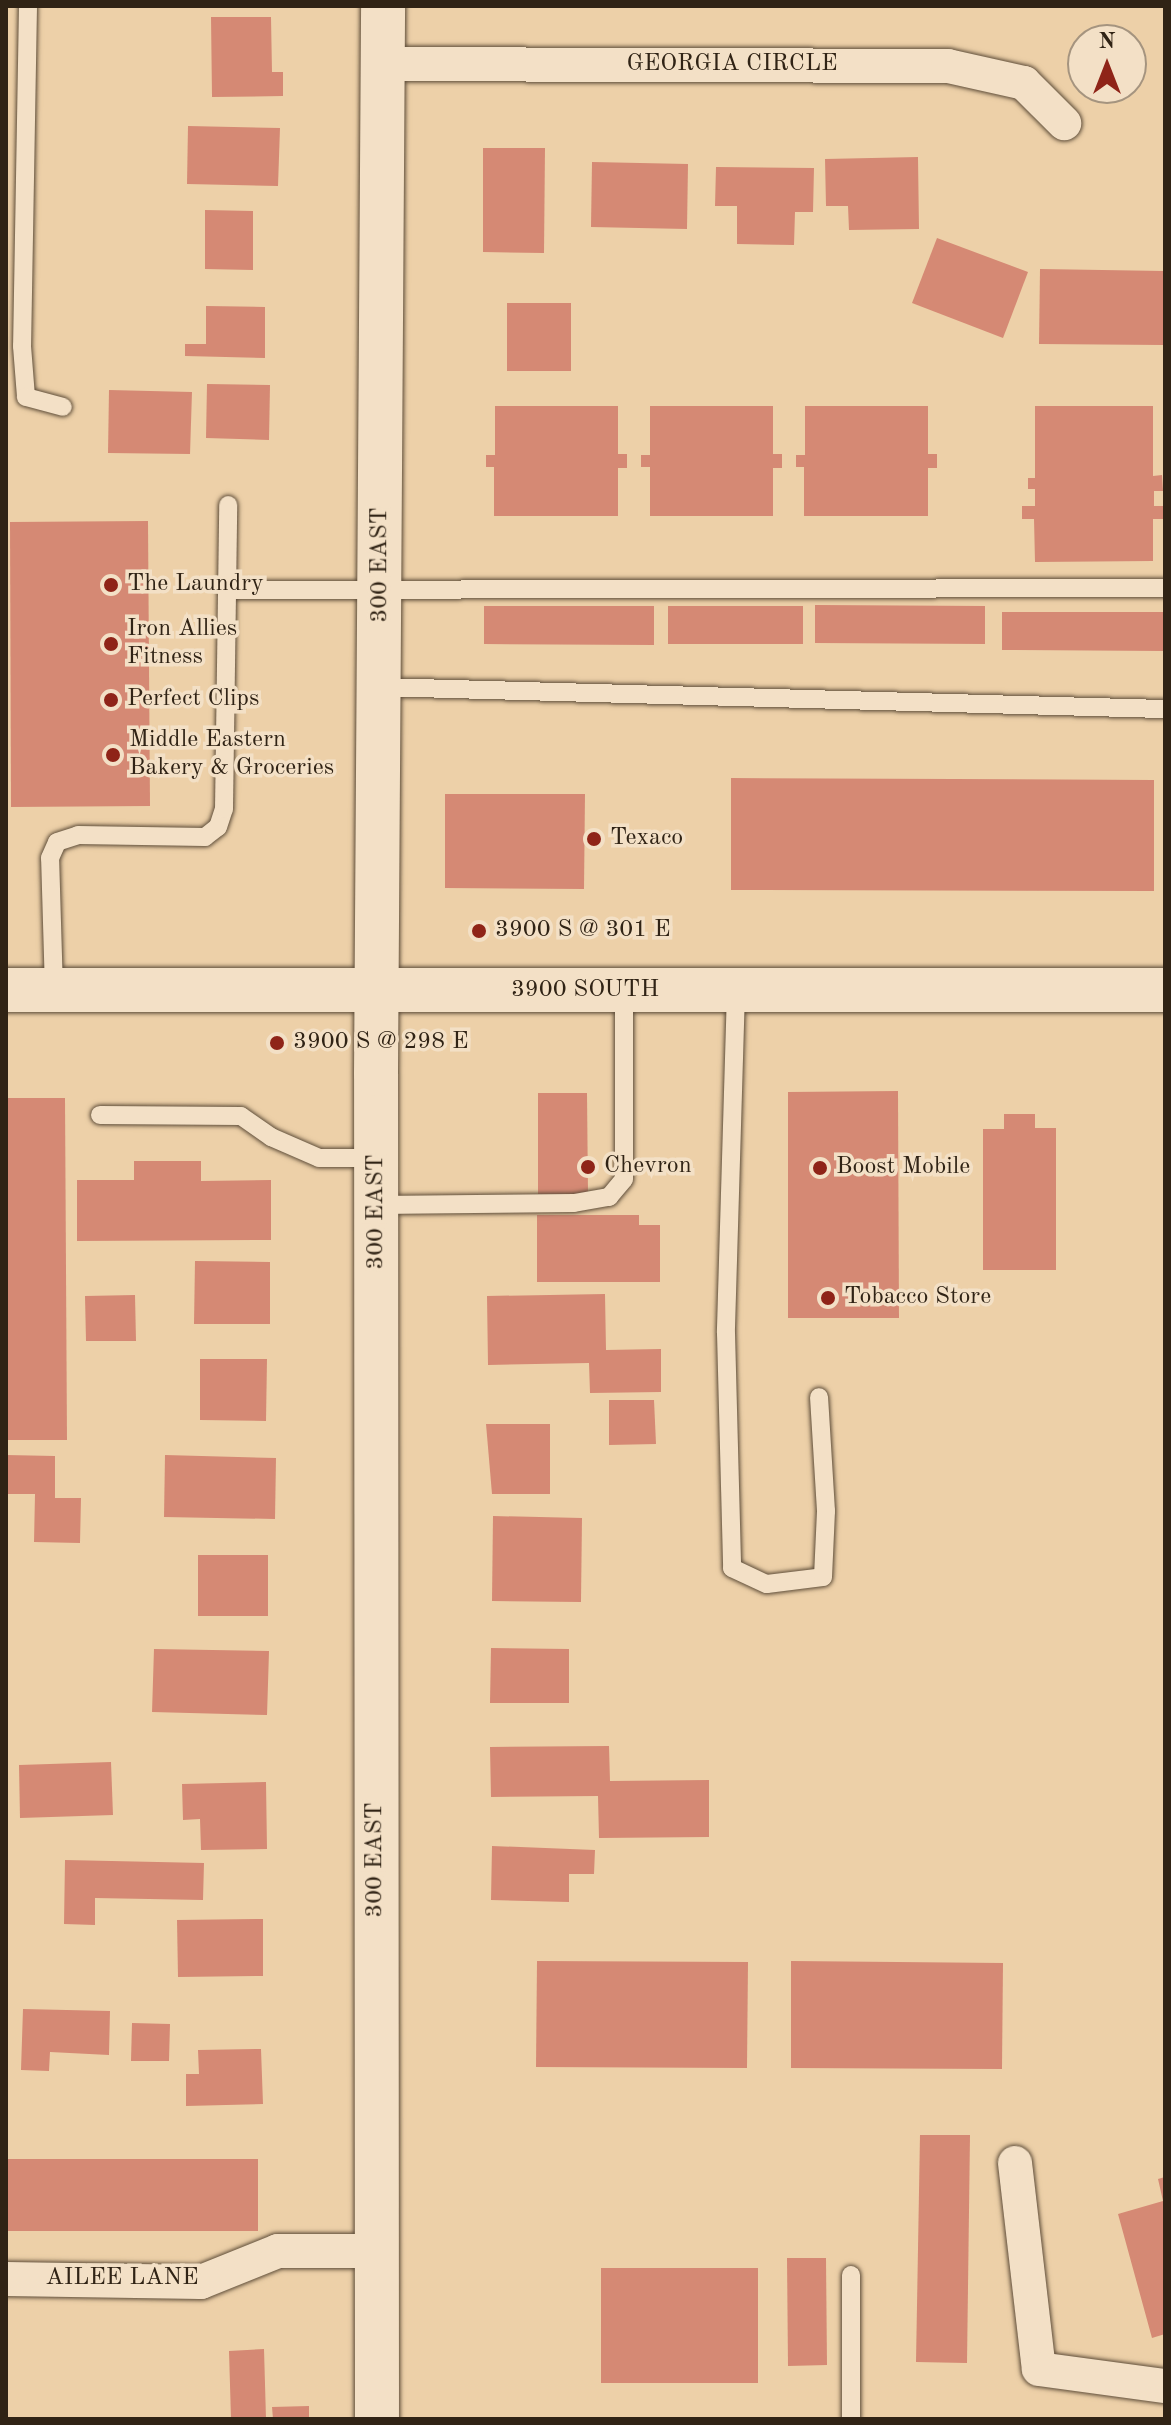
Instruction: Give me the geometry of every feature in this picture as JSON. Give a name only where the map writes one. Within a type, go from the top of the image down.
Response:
[{"type":"street","name":"300 EAST","points":[[377,2419],[377,992],[383,6]]},
{"type":"street","name":"GEORGIA CIRCLE","points":[[382,64],[948,66],[1024,83],[1064,123]]},
{"type":"street","name":"3900 SOUTH","points":[[6,990],[1165,990]]},
{"type":"street","points":[[1015,2163],[1039,2369],[1165,2386]]},
{"type":"street","name":"AILEE LANE","points":[[6,2279],[201,2282],[278,2251],[376,2251]]},
{"type":"lane","points":[[28,6],[22,346],[26,397],[63,407]]},
{"type":"lane","points":[[54,990],[50,858],[57,842],[78,835],[205,837],[218,827],[224,809],[228,505]]},
{"type":"lane","points":[[226,590],[1165,588]]},
{"type":"lane","points":[[380,687],[1165,709]]},
{"type":"lane","points":[[377,1205],[574,1203],[609,1197],[624,1179],[624,991]]},
{"type":"lane","points":[[736,991],[726,1333],[732,1568],[767,1584],[823,1577],[826,1511],[819,1397]]},
{"type":"lane","points":[[100,1115],[241,1116],[271,1137],[319,1158],[377,1158]]},
{"type":"lane","points":[[851,2275],[851,2419]]},
{"type":"building","points":[[211,17],[271,17],[272,72],[283,72],[283,96],[212,97]]},
{"type":"building","points":[[188,126],[280,128],[278,186],[187,184]]},
{"type":"building","points":[[483,148],[545,148],[544,253],[483,252]]},
{"type":"building","points":[[918,157],[919,229],[849,230],[848,206],[826,206],[825,159]]},
{"type":"building","points":[[592,162],[688,164],[687,229],[591,227]]},
{"type":"building","points":[[716,167],[814,168],[813,212],[795,212],[794,245],[737,244],[737,206],[715,206]]},
{"type":"building","points":[[205,210],[253,211],[253,270],[205,269]]},
{"type":"building","points":[[937,238],[1028,272],[1003,338],[912,303]]},
{"type":"building","points":[[1040,269],[1164,271],[1163,345],[1039,344]]},
{"type":"building","points":[[507,303],[571,303],[571,371],[507,371]]},
{"type":"building","points":[[206,306],[265,307],[265,358],[185,356],[185,344],[206,344]]},
{"type":"building","points":[[207,384],[270,385],[269,440],[206,438]]},
{"type":"building","points":[[109,390],[192,392],[190,454],[108,453]]},
{"type":"building","points":[[495,406],[618,406],[618,454],[627,454],[627,468],[618,468],[618,516],[494,516],[494,467],[486,467],[486,455],[495,455]]},
{"type":"building","points":[[650,406],[773,406],[773,454],[782,454],[782,468],[773,468],[773,516],[650,516],[650,467],[641,467],[641,455],[650,455]]},
{"type":"building","points":[[805,406],[928,406],[928,454],[937,454],[937,468],[928,468],[928,516],[804,516],[804,467],[796,467],[796,455],[805,455]]},
{"type":"building","points":[[1035,406],[1153,406],[1153,476],[1162,475],[1163,491],[1154,491],[1154,506],[1165,506],[1165,519],[1153,519],[1153,561],[1035,562],[1034,519],[1022,519],[1022,506],[1035,506],[1035,489],[1028,489],[1028,478],[1035,478]]},
{"type":"building","points":[[148,521],[150,806],[11,807],[10,522]]},
{"type":"building","points":[[815,605],[985,606],[985,644],[815,643]]},
{"type":"building","points":[[484,606],[654,606],[654,645],[484,644]]},
{"type":"building","points":[[668,606],[803,606],[803,644],[668,644]]},
{"type":"building","points":[[1002,612],[1165,612],[1165,651],[1002,650]]},
{"type":"building","points":[[731,778],[1154,780],[1154,891],[731,890]]},
{"type":"building","points":[[445,794],[585,794],[584,889],[445,888]]},
{"type":"building","points":[[898,1091],[899,1318],[788,1318],[788,1092]]},
{"type":"building","points":[[538,1093],[587,1093],[588,1194],[538,1194]]},
{"type":"building","points":[[6,1098],[65,1098],[67,1440],[6,1440]]},
{"type":"building","points":[[1004,1114],[1035,1114],[1035,1128],[1056,1128],[1056,1270],[983,1270],[983,1129],[1004,1129]]},
{"type":"building","points":[[134,1161],[201,1161],[201,1181],[271,1180],[271,1240],[77,1241],[77,1180],[134,1180]]},
{"type":"building","points":[[537,1215],[639,1215],[639,1225],[660,1225],[660,1282],[537,1282]]},
{"type":"building","points":[[195,1261],[270,1262],[270,1324],[194,1324]]},
{"type":"building","points":[[605,1294],[606,1350],[661,1349],[661,1392],[590,1393],[589,1363],[488,1365],[487,1296]]},
{"type":"building","points":[[135,1295],[136,1341],[86,1341],[85,1296]]},
{"type":"building","points":[[200,1359],[267,1359],[266,1421],[200,1420]]},
{"type":"building","points":[[609,1400],[654,1400],[656,1444],[609,1445]]},
{"type":"building","points":[[486,1424],[550,1424],[550,1494],[492,1494]]},
{"type":"building","points":[[6,1455],[55,1456],[55,1498],[81,1498],[80,1543],[34,1542],[35,1494],[6,1494]]},
{"type":"building","points":[[165,1455],[276,1458],[275,1519],[164,1517]]},
{"type":"building","points":[[493,1516],[582,1518],[581,1602],[492,1601]]},
{"type":"building","points":[[198,1555],[268,1555],[268,1616],[198,1616]]},
{"type":"building","points":[[491,1648],[569,1649],[569,1703],[490,1703]]},
{"type":"building","points":[[154,1649],[269,1651],[267,1715],[152,1712]]},
{"type":"building","points":[[609,1746],[610,1781],[709,1780],[709,1837],[599,1838],[598,1796],[491,1797],[490,1747]]},
{"type":"building","points":[[111,1762],[113,1815],[20,1818],[19,1765]]},
{"type":"building","points":[[266,1782],[267,1849],[201,1850],[200,1819],[183,1820],[182,1784]]},
{"type":"building","points":[[492,1846],[595,1850],[594,1874],[569,1874],[569,1902],[491,1900]]},
{"type":"building","points":[[65,1860],[204,1863],[203,1900],[95,1898],[95,1925],[64,1924]]},
{"type":"building","points":[[263,1919],[263,1976],[178,1977],[177,1920]]},
{"type":"building","points":[[537,1961],[748,1962],[747,2068],[536,2067]]},
{"type":"building","points":[[791,1961],[1003,1963],[1002,2069],[791,2068]]},
{"type":"building","points":[[23,2009],[110,2011],[109,2055],[50,2052],[49,2071],[21,2070]]},
{"type":"building","points":[[132,2023],[170,2024],[169,2061],[131,2061]]},
{"type":"building","points":[[261,2049],[263,2104],[186,2106],[186,2074],[199,2074],[198,2050]]},
{"type":"building","points":[[920,2135],[970,2135],[967,2363],[916,2362]]},
{"type":"building","points":[[6,2159],[258,2159],[258,2231],[6,2231]]},
{"type":"building","points":[[1165,2177],[1165,2334],[1152,2338],[1118,2214],[1163,2201],[1158,2179]]},
{"type":"building","points":[[787,2258],[826,2258],[827,2365],[788,2366]]},
{"type":"building","points":[[601,2268],[758,2268],[758,2383],[601,2383]]},
{"type":"building","points":[[264,2349],[266,2419],[231,2419],[229,2351]]},
{"type":"building","points":[[309,2406],[309,2419],[273,2419],[272,2407]]},
{"type":"place","name":"The Laundry","points":[[111,585]]},
{"type":"place","name":"Iron Allies Fitness","points":[[111,644]]},
{"type":"place","name":"Perfect Clips","points":[[111,700]]},
{"type":"place","name":"Middle Eastern Bakery & Groceries","points":[[113,755]]},
{"type":"place","name":"Texaco","points":[[594,839]]},
{"type":"place","name":"3900 S @ 301 E","points":[[479,931]]},
{"type":"place","name":"3900 S @ 298 E","points":[[277,1043]]},
{"type":"place","name":"Chevron","points":[[588,1167]]},
{"type":"place","name":"Boost Mobile","points":[[820,1168]]},
{"type":"place","name":"Tobacco Store","points":[[828,1298]]}]
